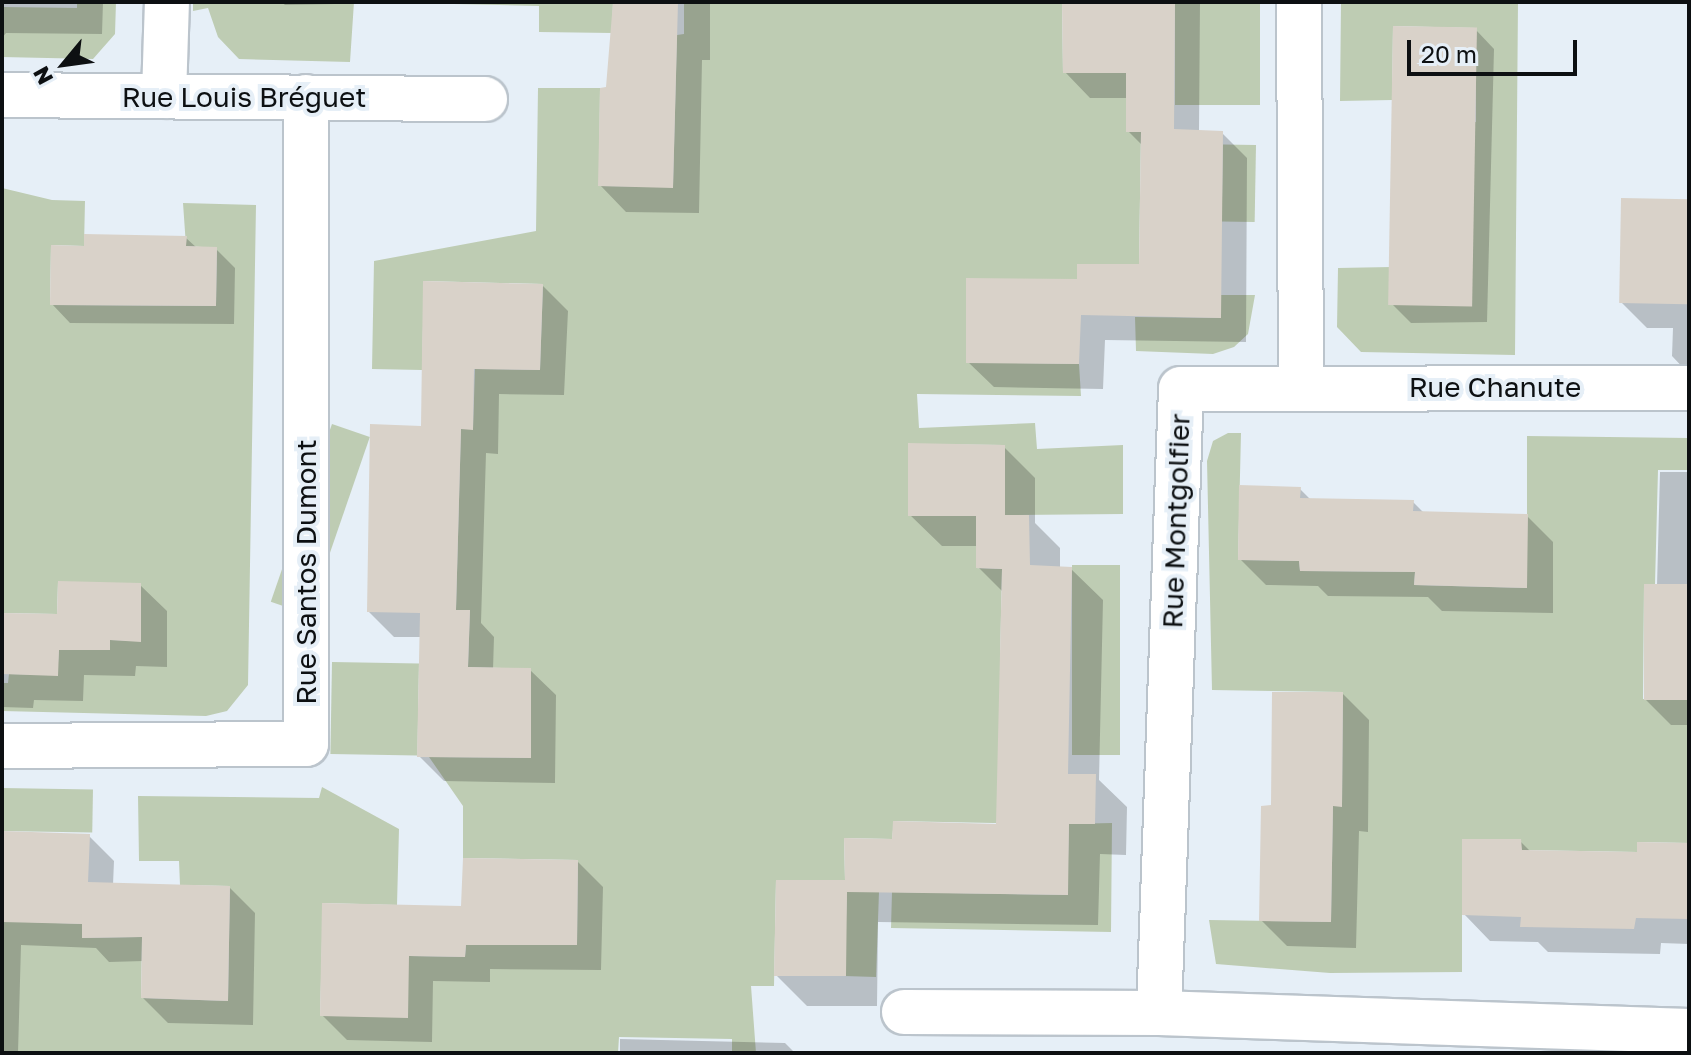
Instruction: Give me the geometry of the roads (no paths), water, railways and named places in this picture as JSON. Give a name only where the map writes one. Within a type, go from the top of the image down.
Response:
[{"type":"street","points":[[164,96],[167,2]]},
{"type":"street","points":[[1299,2],[1301,386]]},
{"type":"street","name":"Rue Louis Bréguet","points":[[2,95],[485,99]]},
{"type":"street","name":"Rue Santos Dumont","points":[[2,746],[306,744],[306,97]]},
{"type":"street","name":"Rue Chanute","points":[[1301,386],[1689,388]]},
{"type":"street","name":"Rue Montgolfier","points":[[1159,1013],[1181,389],[1301,386]]},
{"type":"street","points":[[904,1012],[1159,1013],[1689,1031]]}]
